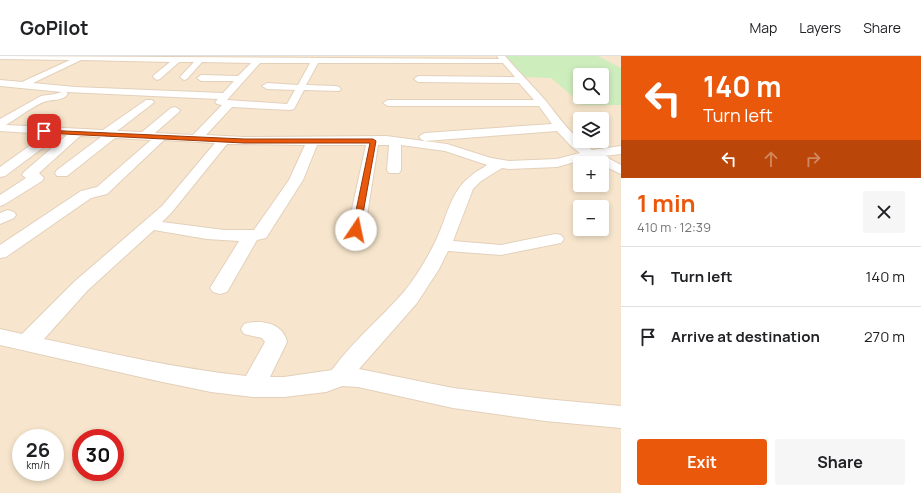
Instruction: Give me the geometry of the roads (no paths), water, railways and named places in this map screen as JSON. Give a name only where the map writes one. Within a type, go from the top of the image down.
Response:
[{"type":"street","points":[[0,57],[69,57],[98,60],[257,61],[284,64],[316,61],[344,65],[503,58],[576,144],[590,154],[621,170]]},
{"type":"street","points":[[22,85],[80,58]]},
{"type":"street","points":[[157,77],[176,60]]},
{"type":"street","points":[[184,77],[200,60]]},
{"type":"street","points":[[196,139],[240,79],[257,61]]},
{"type":"street","points":[[263,92],[290,107],[316,61]]},
{"type":"street","points":[[44,87],[59,78]]},
{"type":"street","points":[[201,78],[240,79]]},
{"type":"street","points":[[418,79],[522,80]]},
{"type":"street","points":[[0,83],[71,90],[228,96],[302,87],[337,88]]},
{"type":"street","points":[[181,87],[228,96]]},
{"type":"street","points":[[0,124],[46,97],[60,96],[71,90]]},
{"type":"street","points":[[62,173],[149,102]]},
{"type":"street","points":[[388,103],[542,103]]},
{"type":"street","points":[[144,136],[175,110]]},
{"type":"street","points":[[373,141],[560,127]]},
{"type":"street","points":[[0,128],[108,135],[224,140],[395,142],[440,147],[499,164],[525,165],[557,163],[590,154],[621,150]]},
{"type":"street","points":[[0,140],[20,130]]},
{"type":"street","points":[[0,174],[56,132]]},
{"type":"street","points":[[3,212],[37,178],[29,175],[76,133]]},
{"type":"street","points":[[0,253],[86,194],[102,191],[161,137]]},
{"type":"street","points":[[27,343],[81,286],[150,225],[172,203],[224,140]]},
{"type":"street","points":[[150,225],[188,231],[251,236],[260,234],[287,196],[302,169],[313,141]]},
{"type":"street","points":[[354,241],[373,141]]},
{"type":"street","points":[[394,170],[395,142]]},
{"type":"street","points":[[341,377],[353,359],[386,326],[410,298],[430,269],[442,246],[467,187],[476,178],[499,164]]},
{"type":"street","points":[[220,288],[251,236]]},
{"type":"street","points":[[442,246],[501,250],[556,239]]},
{"type":"street","points":[[252,328],[270,331],[276,337],[276,342],[253,386]]},
{"type":"street","points":[[0,337],[165,374],[211,382],[284,387],[326,382],[341,377],[374,381],[453,398],[545,410],[621,417]]}]
